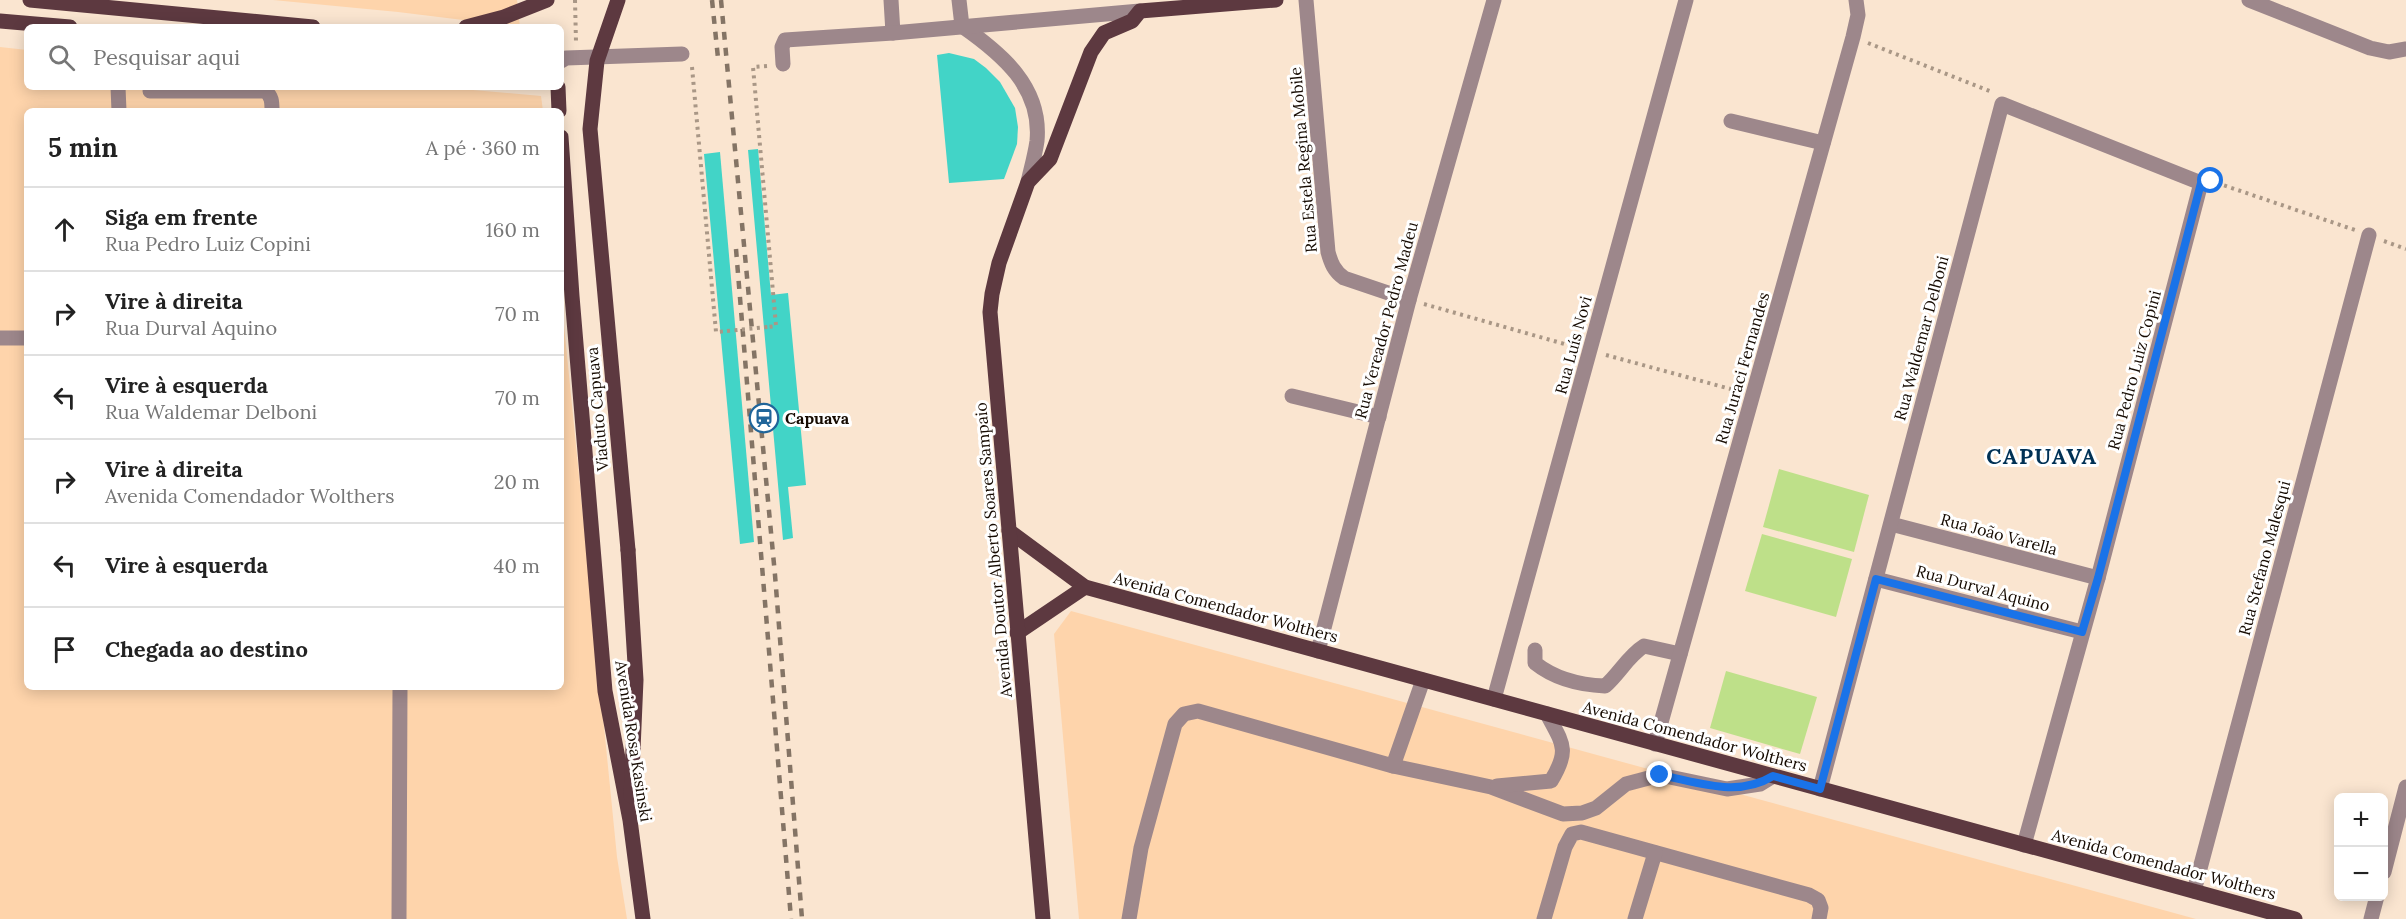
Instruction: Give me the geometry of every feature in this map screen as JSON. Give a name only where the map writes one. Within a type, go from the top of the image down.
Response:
[{"type":"main road","points":[[30,0],[282,24]]},
{"type":"main road","points":[[477,24],[504,17],[547,0]]},
{"type":"main road","name":"Viaduto Capuava","points":[[618,0],[597,61],[590,129],[628,550],[636,680],[630,819]]},
{"type":"main road","points":[[1140,10],[1276,0]]},
{"type":"main road","name":"Avenida Doutor Alberto Soares Sampaio","points":[[1043,919],[990,312],[999,263],[1028,183],[1050,159],[1091,52],[1104,33],[1132,21],[1140,10]]},
{"type":"main road","points":[[0,21],[35,24]]},
{"type":"main road","points":[[558,90],[559,108]]},
{"type":"main road","name":"Avenida Rosa Kasinski","points":[[564,180],[605,691],[630,819],[643,919]]},
{"type":"main road","name":"Avenida Comendador Wolthers","points":[[1009,531],[1085,587],[2295,919]]},
{"type":"main road","points":[[1017,633],[1085,587]]},
{"type":"street","points":[[891,0],[893,33]]},
{"type":"street","points":[[959,0],[962,26]]},
{"type":"street","name":"Rua Estela Regina Mobile","points":[[1306,0],[1328,252],[1331,263],[1336,272],[1344,278],[1409,300]]},
{"type":"street","name":"Rua Vereador Pedro Madeu","points":[[1318,651],[1409,300],[1494,0]]},
{"type":"street","name":"Rua Luís Novi","points":[[1494,699],[1686,0]]},
{"type":"street","name":"Rua Juraci Fernandes","points":[[1654,744],[1853,37],[1857,15],[1856,0]]},
{"type":"street","points":[[2249,0],[2370,48],[2389,52],[2406,49]]},
{"type":"street","points":[[783,64],[782,46],[785,40],[893,33],[1140,10]]},
{"type":"street","name":"Avenida Doutor Alberto Soares Sampaio","points":[[962,26],[1005,59],[1022,81],[1033,107],[1037,140],[1028,183]]},
{"type":"street","points":[[564,59],[576,57],[687,61]]},
{"type":"street","points":[[118,90],[119,108]]},
{"type":"street","points":[[150,91],[265,91],[270,94],[272,108]]},
{"type":"street","points":[[2002,104],[2201,183]]},
{"type":"street","name":"Rua Waldemar Delboni","points":[[1820,789],[2002,104]]},
{"type":"street","points":[[1731,121],[1823,143]]},
{"type":"street","name":"Rua Pedro Luiz Copini","points":[[2024,845],[2098,578],[2201,183]]},
{"type":"street","name":"Rua Stefano Malesqui","points":[[2194,891],[2369,235]]},
{"type":"street","points":[[0,338],[24,338]]},
{"type":"street","points":[[1292,396],[1379,417]]},
{"type":"street","name":"Rua João Varella","points":[[1891,524],[2098,578]]},
{"type":"street","name":"Rua Durval Aquino","points":[[1876,579],[2082,632]]},
{"type":"street","points":[[1535,650],[1535,663],[1544,670],[1581,685],[1605,686],[1618,675],[1635,651],[1644,646],[1680,654]]},
{"type":"street","points":[[1393,766],[1423,680]]},
{"type":"street","points":[[399,919],[400,690]]},
{"type":"street","points":[[1129,919],[1144,837],[1175,724],[1184,714],[1198,711],[1393,766],[1491,787],[1563,814],[1582,813],[1596,808],[1626,784],[1660,775],[1727,789],[1760,784],[1773,776]]},
{"type":"street","points":[[1491,787],[1551,781],[1563,762],[1562,743],[1547,714]]},
{"type":"street","points":[[2388,857],[2406,787]]},
{"type":"street","points":[[1544,919],[1565,847],[1572,834],[1581,832],[1809,895],[1818,900],[1821,908],[1819,919]]},
{"type":"street","points":[[1635,919],[1655,853]]},
{"type":"street","points":[[2371,919],[2376,901]]},
{"type":"path","points":[[575,0],[576,57]]},
{"type":"path","points":[[1853,37],[1994,93],[2002,104]]},
{"type":"path","points":[[687,61],[716,332],[776,326],[753,67],[783,64]]},
{"type":"path","points":[[2201,183],[2211,181],[2406,249]]},
{"type":"shaded area","points":[[273,0],[517,0],[520,24],[496,24]]},
{"type":"shaded area","points":[[0,47],[24,50],[24,90],[473,90],[541,96],[543,108],[24,108],[24,690],[564,690],[564,325],[617,857],[627,919],[0,919]]},
{"type":"shaded area","points":[[1071,611],[2196,919],[1079,919],[1054,634]]},
{"type":"green space","points":[[1779,469],[1869,495],[1854,552],[1763,527]]},
{"type":"green space","points":[[1762,534],[1852,559],[1836,617],[1745,591]]},
{"type":"green space","points":[[1726,671],[1817,697],[1800,754],[1710,728]]},
{"type":"building","points":[[949,53],[974,59],[986,68],[1000,82],[1015,108],[1018,127],[1017,144],[1004,179],[949,183],[937,55]]},
{"type":"building","points":[[758,149],[771,295],[788,293],[806,485],[788,487],[793,538],[783,540],[748,150]]},
{"type":"building","points":[[720,152],[754,542],[740,544],[704,154]]},
{"type":"railway","points":[[712,0],[718,58]]},
{"type":"railway","points":[[721,0],[775,575],[802,919]]},
{"type":"railway","points":[[736,249],[791,919]]},
{"type":"place","name":"Capuava","points":[[764,418]]},
{"type":"district","name":"CAPUAVA","points":[[2042,456]]},
{"type":"route","points":[[1660,775],[1727,789],[1760,784],[1773,776],[1820,789],[1876,579],[2082,632],[2201,183],[2211,181]]}]
